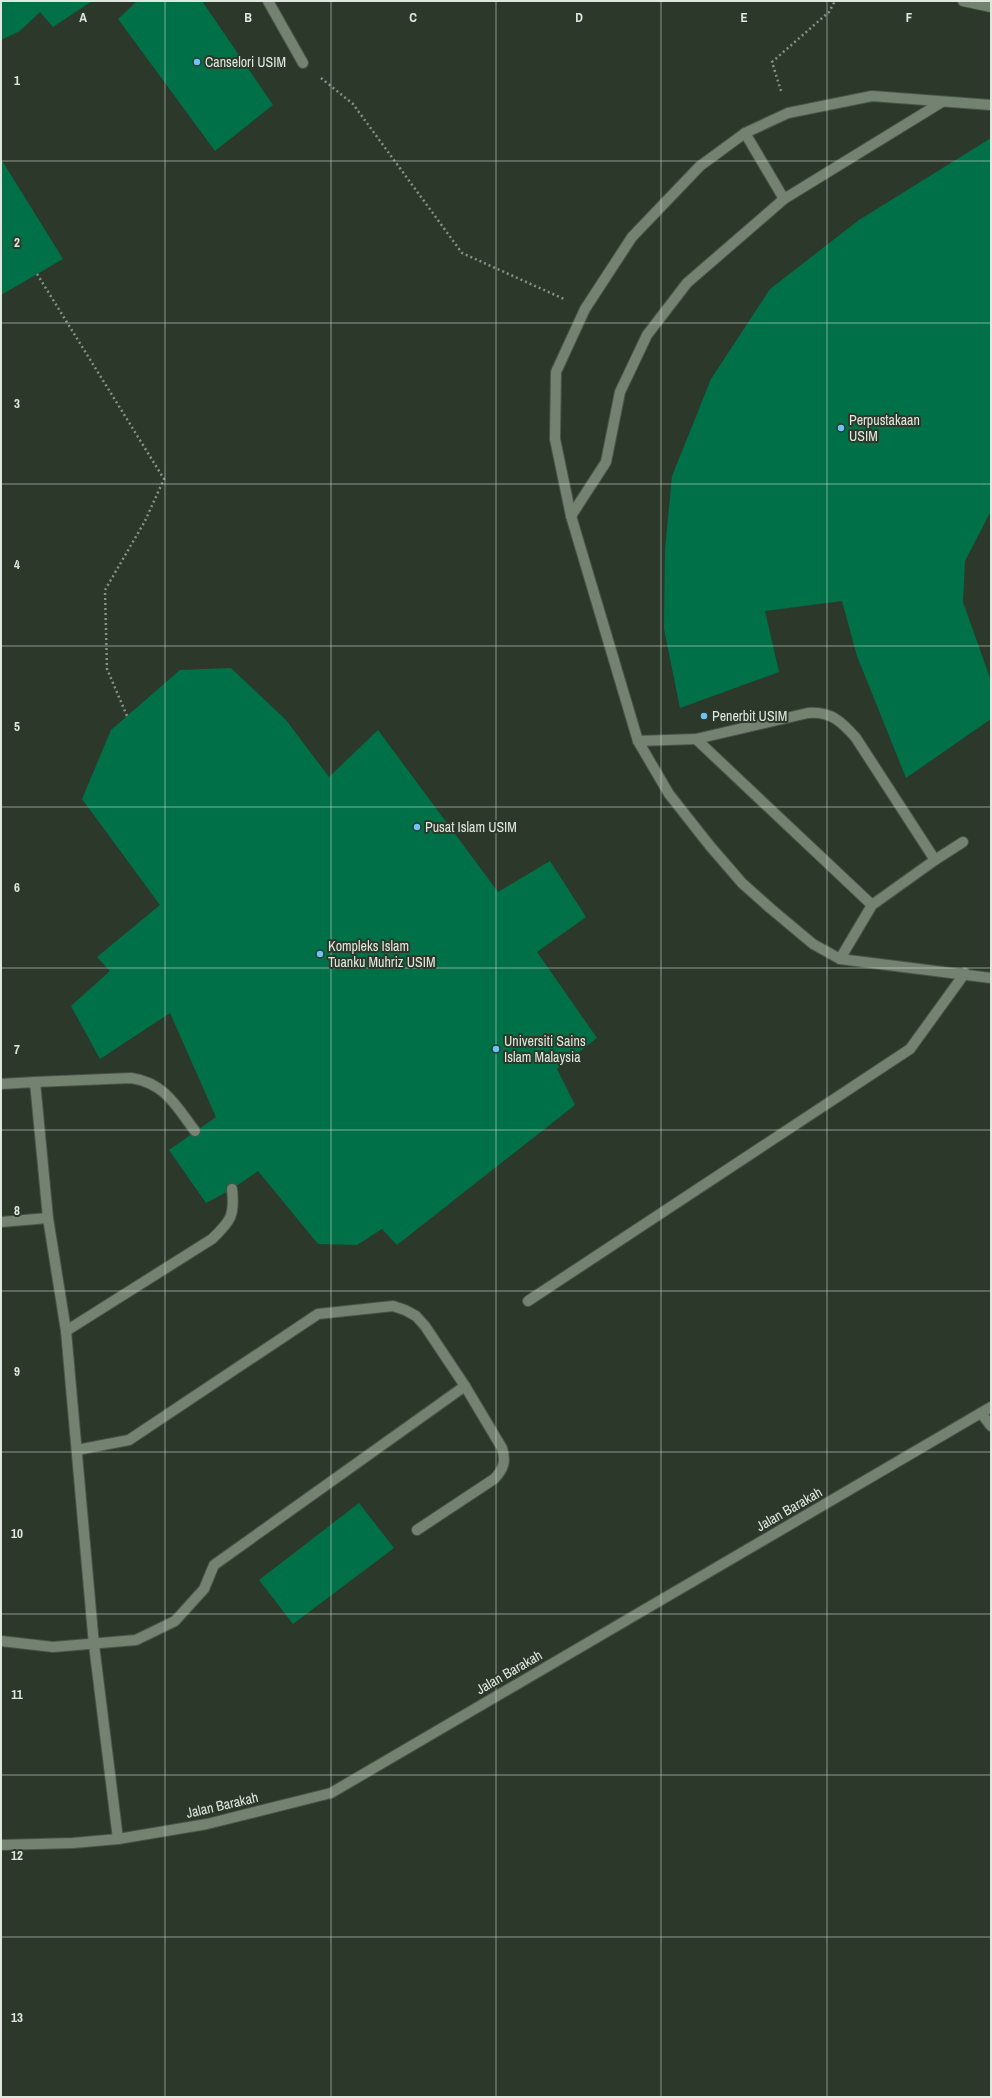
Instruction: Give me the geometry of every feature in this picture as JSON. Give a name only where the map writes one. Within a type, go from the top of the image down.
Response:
[{"type":"street","points":[[268,1],[303,63]]},
{"type":"street","points":[[963,1],[991,7]]},
{"type":"street","points":[[991,105],[872,96],[788,113],[745,133],[700,166],[632,237],[585,309],[556,372],[555,438],[571,516],[638,741],[669,794],[742,883],[813,944],[840,959],[965,973],[991,978]]},
{"type":"street","points":[[571,516],[606,462],[620,392],[647,335],[687,282],[784,199],[942,102]]},
{"type":"street","points":[[745,133],[784,199]]},
{"type":"street","points":[[638,741],[696,739],[808,712],[818,712],[831,715],[844,724],[856,738],[935,860]]},
{"type":"street","points":[[696,739],[872,905]]},
{"type":"street","points":[[840,959],[872,905],[963,842]]},
{"type":"street","points":[[528,1301],[910,1049],[965,973]]},
{"type":"street","points":[[1,1084],[131,1078],[146,1080],[160,1088],[170,1098],[195,1131]]},
{"type":"street","points":[[35,1082],[48,1218],[66,1331],[94,1645],[118,1839]]},
{"type":"street","points":[[66,1331],[212,1239],[231,1219],[234,1206],[232,1189]]},
{"type":"street","points":[[1,1222],[48,1218]]},
{"type":"street","points":[[77,1450],[128,1440],[318,1314],[393,1306],[416,1316],[425,1326],[465,1386],[502,1448],[505,1456],[504,1465],[494,1479],[417,1530]]},
{"type":"street","points":[[1,1641],[52,1647],[94,1645],[136,1640],[175,1621],[204,1589],[214,1565],[465,1386]]},
{"type":"street","name":"Jalan Barakah","points":[[1,1844],[73,1843],[118,1839],[207,1824],[331,1793],[991,1407]]},
{"type":"street","points":[[981,1413],[991,1426]]},
{"type":"path","points":[[788,113],[772,62],[829,12],[835,1]]},
{"type":"path","points":[[303,63],[353,104],[462,253],[585,309]]},
{"type":"path","points":[[37,274],[164,479],[145,521],[106,590],[107,669],[127,716]]},
{"type":"building","points":[[1,1],[92,1],[53,27],[40,12],[20,31],[1,40]]},
{"type":"building","name":"Canselori USIM","points":[[137,1],[202,1],[273,105],[215,151],[118,19]]},
{"type":"building","name":"Perpustakaan USIM","points":[[991,138],[991,511],[965,561],[963,602],[991,681],[991,719],[906,778],[857,656],[842,601],[765,611],[779,672],[680,708],[664,629],[665,550],[672,476],[711,379],[770,289],[859,220]]},
{"type":"building","points":[[1,159],[63,259],[1,295]]},
{"type":"building","name":"Kompleks Islam Tuanku Muhriz USIM","points":[[231,668],[286,720],[329,777],[378,730],[498,892],[550,861],[586,917],[537,952],[597,1038],[557,1069],[575,1105],[397,1245],[382,1229],[357,1245],[318,1244],[258,1171],[232,1189],[206,1203],[169,1150],[216,1117],[170,1013],[100,1059],[71,1006],[110,971],[97,957],[160,905],[82,799],[111,730],[180,670]]},
{"type":"building","points":[[359,1503],[394,1548],[293,1624],[259,1580]]},
{"type":"place","name":"Canselori USIM","points":[[197,62]]},
{"type":"place","name":"Perpustakaan USIM","points":[[841,428]]},
{"type":"place","name":"Penerbit USIM","points":[[704,716]]},
{"type":"place","name":"Pusat Islam USIM","points":[[417,827]]},
{"type":"place","name":"Kompleks Islam Tuanku Muhriz USIM","points":[[320,954]]},
{"type":"place","name":"Universiti Sains Islam Malaysia","points":[[496,1049]]}]
